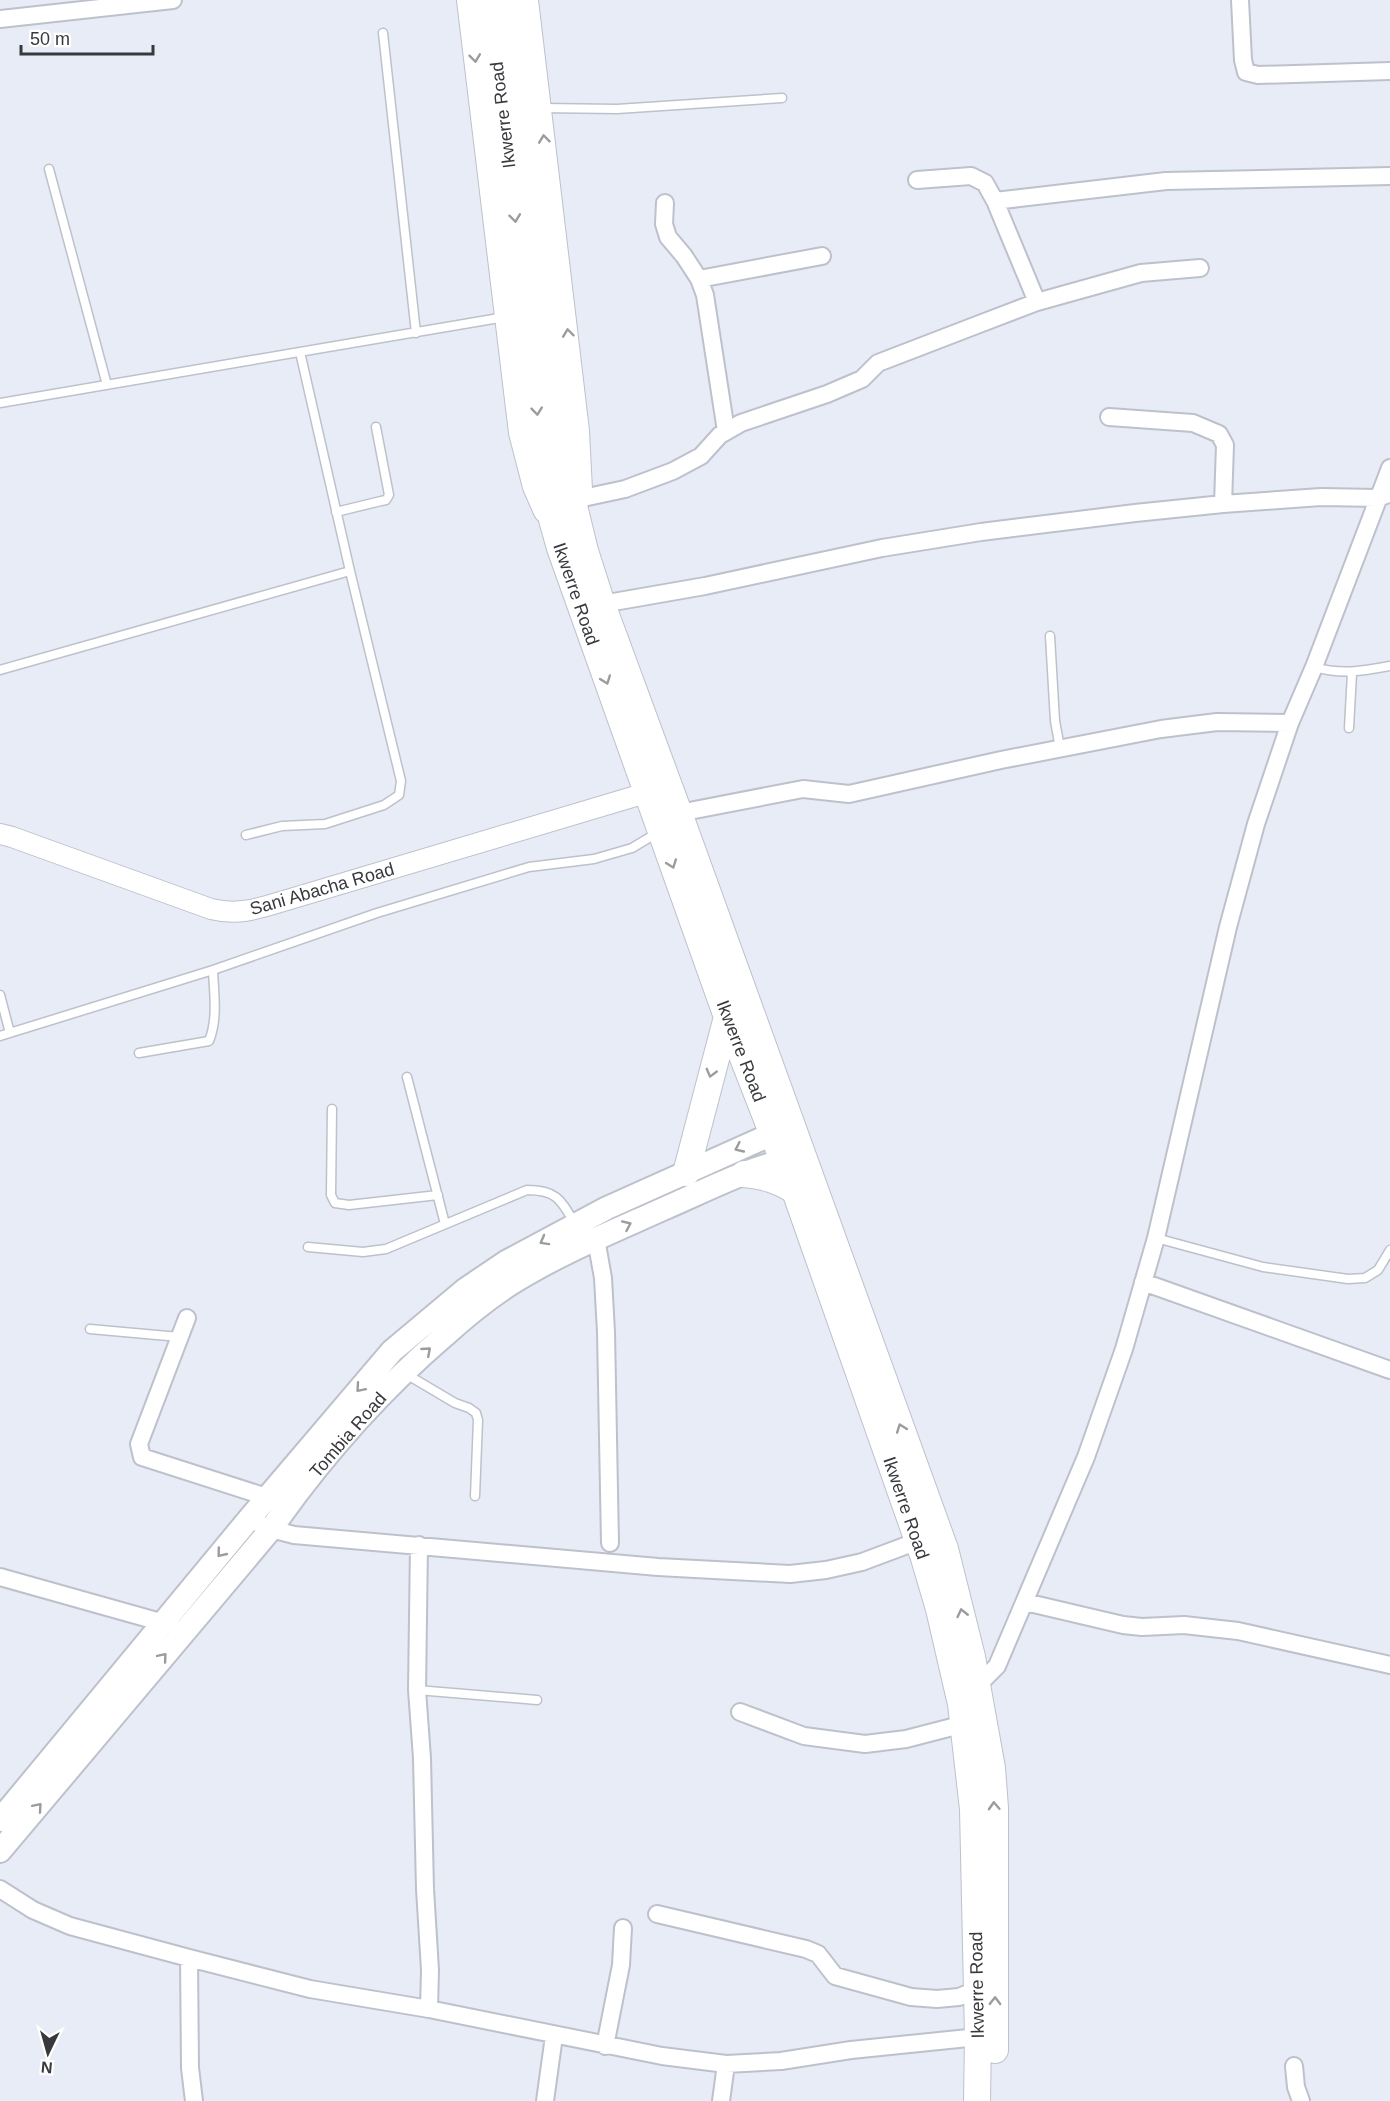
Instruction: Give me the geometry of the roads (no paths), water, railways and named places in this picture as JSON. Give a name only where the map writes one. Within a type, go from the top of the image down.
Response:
[{"type":"main road","name":"Ikwerre Road","points":[[489,0],[519,159],[567,468],[585,551],[601,601],[679,813],[782,1129],[945,1549],[959,1602],[967,1688],[963,1724],[973,1809],[978,2037],[977,2101]]},
{"type":"main road","name":"Ikwerre Road","points":[[509,0],[519,159],[545,476],[551,516],[560,548],[646,793],[727,1017],[782,1129]]},
{"type":"main road","points":[[686,1173],[727,1017]]},
{"type":"main road","name":"Tombia Road","points":[[0,1851],[271,1529],[278,1501],[392,1351],[466,1289],[506,1262],[575,1224],[782,1129]]},
{"type":"main road","name":"Ikwerre Road","points":[[793,1158],[795,1191],[918,1540],[992,1768],[994,2101]]},
{"type":"main road","name":"Tombia Road","points":[[0,1820],[249,1519],[278,1501],[403,1372],[466,1317],[509,1285],[550,1260],[744,1174],[793,1158]]},
{"type":"main road","points":[[744,1174],[770,1178],[795,1191]]},
{"type":"street","points":[[0,19],[173,0]]},
{"type":"street","points":[[467,0],[519,433],[533,487],[560,548]]},
{"type":"street","points":[[528,0],[579,431],[588,545],[601,601],[705,586],[882,548],[970,534],[1223,504],[1384,495]]},
{"type":"street","points":[[1240,0],[1243,60],[1246,72],[1258,75],[1390,71]]},
{"type":"street","points":[[917,180],[971,176],[985,183],[996,201],[1036,302]]},
{"type":"street","points":[[996,201],[1166,181],[1390,176]]},
{"type":"street","points":[[664,203],[664,224],[668,237],[699,279],[705,294],[710,314],[726,431]]},
{"type":"street","points":[[699,279],[822,256]]},
{"type":"street","points":[[583,498],[625,489],[673,471],[700,456],[720,435],[741,423],[827,394],[862,379],[878,363],[1036,302],[1141,273],[1200,268]]},
{"type":"street","points":[[1109,417],[1193,423],[1219,434],[1225,445],[1223,504]]},
{"type":"street","points":[[967,1688],[997,1666],[1086,1457],[1124,1349],[1156,1238],[1228,927],[1256,824],[1290,723],[1384,495],[1390,468]]},
{"type":"street","points":[[679,813],[803,789],[849,794],[1060,748],[1161,729],[1217,722],[1290,723]]},
{"type":"street","name":"Sani Abacha Road","points":[[0,834],[228,914],[287,900],[646,793]]},
{"type":"street","points":[[596,1239],[603,1278],[606,1332],[610,1543]]},
{"type":"street","points":[[1143,1282],[1390,1370]]},
{"type":"street","points":[[187,1318],[139,1444],[142,1457],[278,1501]]},
{"type":"street","points":[[249,1519],[271,1529],[294,1535],[658,1567],[790,1574],[826,1570],[862,1562],[918,1540]]},
{"type":"street","points":[[419,1545],[417,1690],[430,1970],[429,2009]]},
{"type":"street","points":[[0,1577],[187,1629]]},
{"type":"street","points":[[1025,1602],[1123,1625],[1142,1627],[1184,1625],[1238,1631],[1390,1665]]},
{"type":"street","points":[[740,1712],[804,1736],[865,1744],[906,1739],[963,1724]]},
{"type":"street","points":[[0,1889],[33,1910],[70,1926],[310,1989],[429,2009],[662,2056],[726,2064],[781,2061],[850,2050],[978,2037]]},
{"type":"street","points":[[657,1914],[806,1949],[818,1954],[836,1976],[911,1997],[937,1999],[959,1997],[976,1990]]},
{"type":"street","points":[[605,2046],[621,1965],[623,1928]]},
{"type":"street","points":[[189,1958],[190,2068],[194,2101]]},
{"type":"street","points":[[545,2101],[554,2036]]},
{"type":"street","points":[[721,2101],[726,2064]]},
{"type":"street","points":[[1294,2066],[1296,2087],[1301,2101]]},
{"type":"lane","points":[[383,33],[416,333]]},
{"type":"lane","points":[[541,108],[617,109],[782,98]]},
{"type":"lane","points":[[49,169],[107,385]]},
{"type":"lane","points":[[0,403],[506,317]]},
{"type":"lane","points":[[246,835],[282,826],[326,824],[384,805],[399,795],[401,781],[300,352]]},
{"type":"lane","points":[[336,512],[386,500],[389,495],[376,427]]},
{"type":"lane","points":[[0,670],[350,571]]},
{"type":"lane","points":[[1050,636],[1055,721],[1060,748]]},
{"type":"lane","points":[[1314,667],[1329,672],[1352,673],[1390,666]]},
{"type":"lane","points":[[1349,728],[1352,673]]},
{"type":"lane","points":[[0,1036],[213,970],[377,913],[529,867],[594,859],[632,848],[660,831]]},
{"type":"lane","points":[[140,1053],[209,1041],[214,1019],[213,970]]},
{"type":"lane","points":[[0,995],[10,1033]]},
{"type":"lane","points":[[407,1077],[445,1224]]},
{"type":"lane","points":[[332,1109],[332,1195],[335,1203],[348,1205],[438,1195]]},
{"type":"lane","points":[[308,1247],[363,1252],[386,1249],[527,1190],[545,1190],[560,1199],[575,1224]]},
{"type":"lane","points":[[1156,1238],[1263,1267],[1348,1279],[1365,1278],[1378,1270],[1390,1250]]},
{"type":"lane","points":[[90,1329],[179,1337]]},
{"type":"lane","points":[[403,1372],[476,1413],[478,1420],[475,1496]]},
{"type":"lane","points":[[417,1690],[537,1700]]}]
